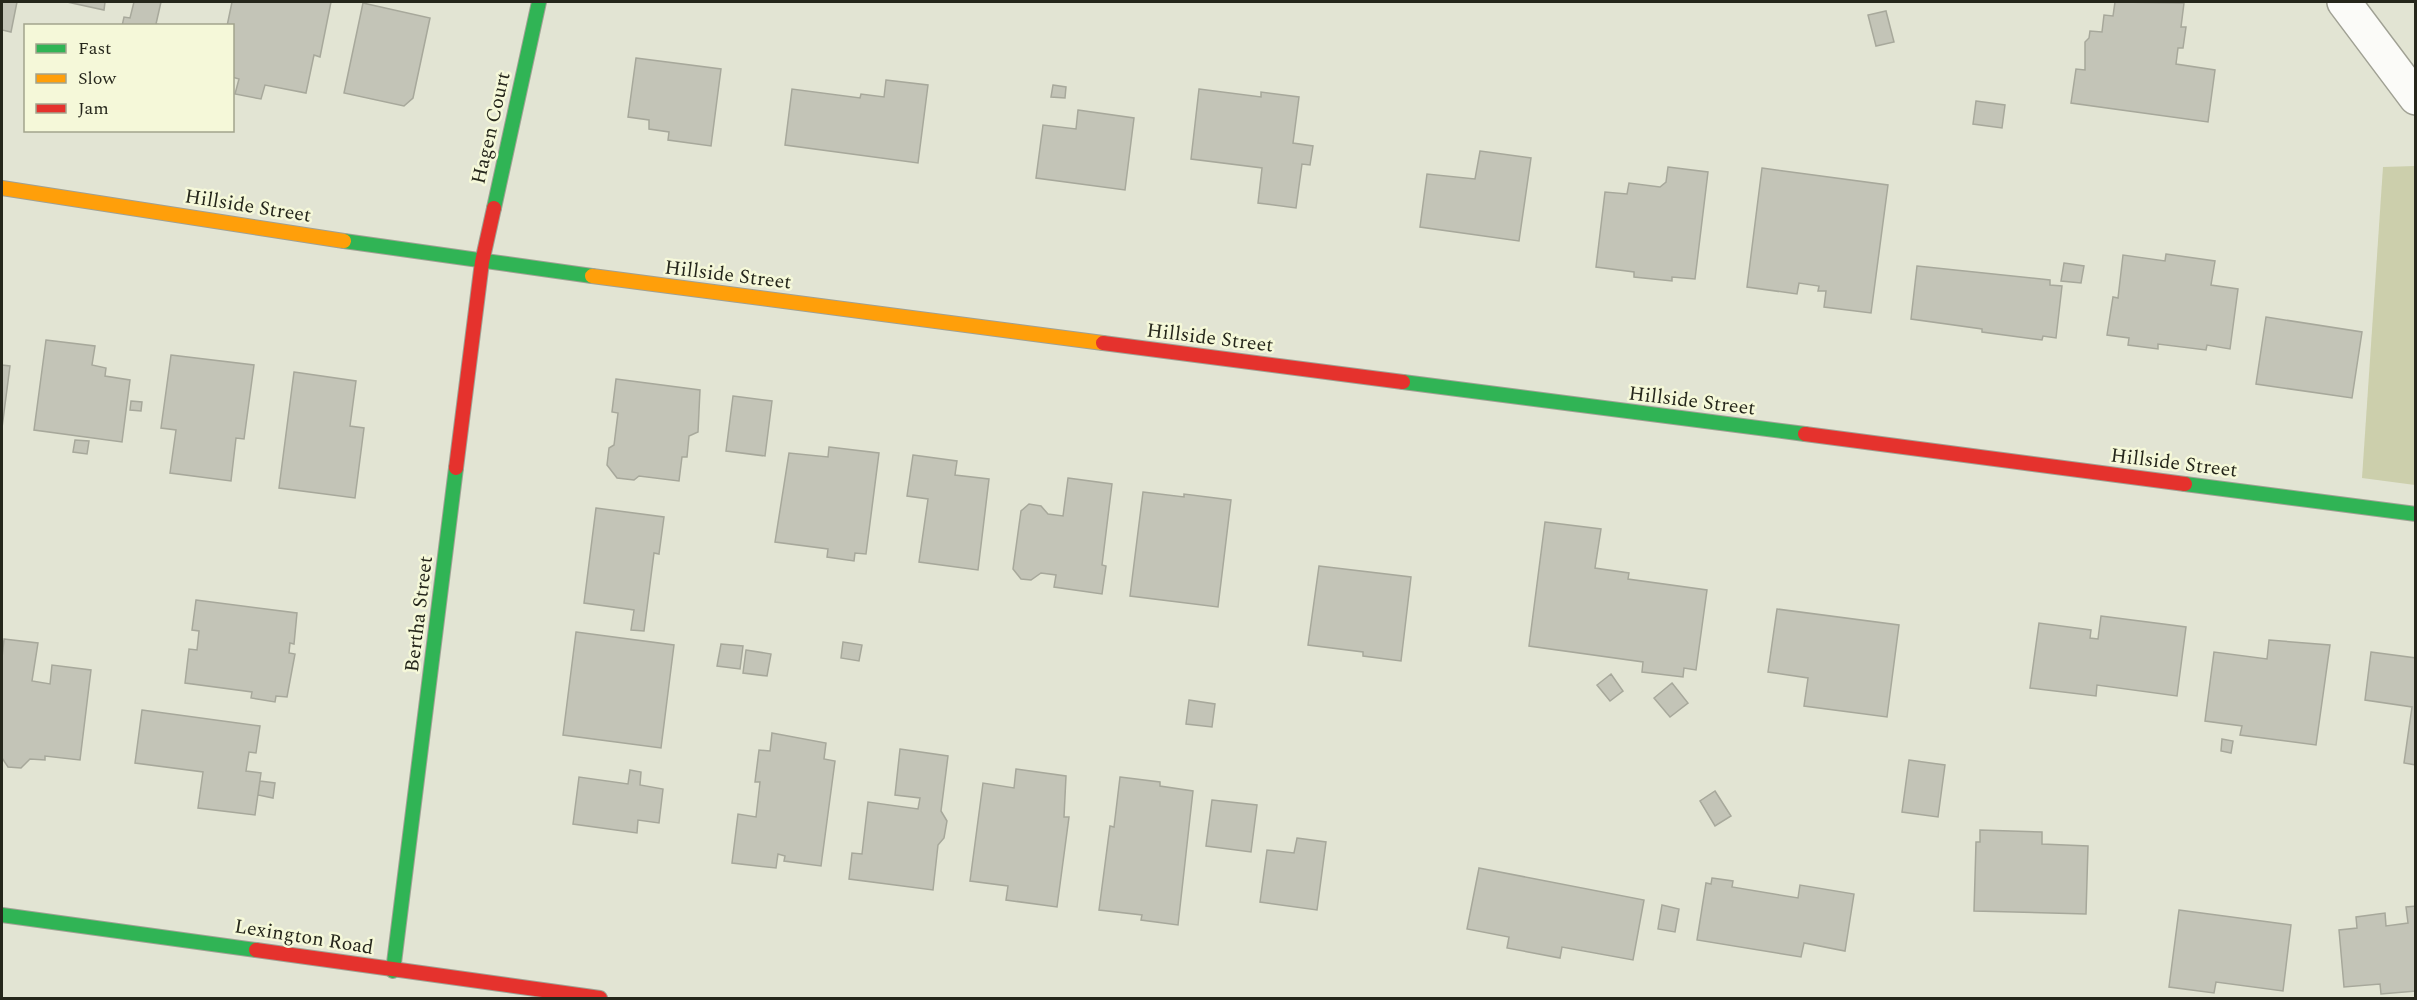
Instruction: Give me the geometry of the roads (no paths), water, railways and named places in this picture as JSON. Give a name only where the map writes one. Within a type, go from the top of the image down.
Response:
[{"type":"street","name":"Hagen Court","points":[[482,262],[539,2]]},
{"type":"street","points":[[2344,2],[2415,98]]},
{"type":"street","name":"Hillside Street","points":[[2,188],[482,262],[2415,514]]},
{"type":"street","name":"Bertha Street","points":[[393,971],[482,262]]},
{"type":"street","name":"Lexington Road","points":[[2,915],[272,951],[393,971],[600,999]]}]
